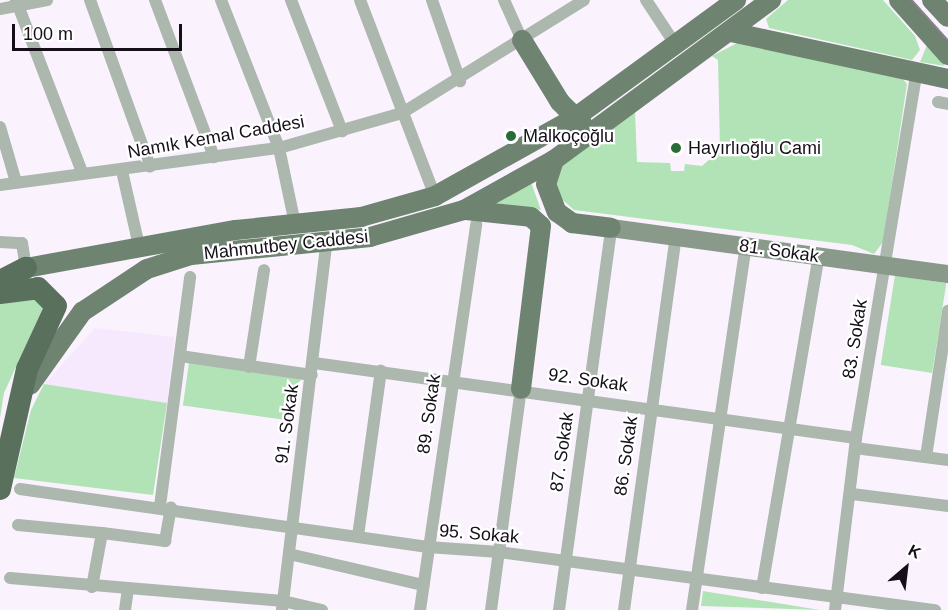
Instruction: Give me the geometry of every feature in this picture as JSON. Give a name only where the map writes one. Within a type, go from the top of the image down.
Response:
[{"type":"highway","points":[[0,264],[26,268]]},
{"type":"highway","points":[[0,281],[26,268]]},
{"type":"highway","points":[[0,292],[38,288],[56,306],[27,369],[16,412],[10,489]]},
{"type":"main road","name":"Mahmutbey Caddesi","points":[[16,412],[60,336],[82,312],[137,275],[191,255],[326,244],[470,217],[554,160],[731,32],[771,0]]},
{"type":"main road","points":[[899,0],[948,55]]},
{"type":"main road","points":[[932,0],[948,17]]},
{"type":"main road","name":"Mahmutbey Caddesi","points":[[26,268],[139,246],[295,224],[361,218],[435,196],[573,119],[734,1]]},
{"type":"main road","points":[[731,32],[916,75],[948,79]]},
{"type":"main road","points":[[522,40],[573,119],[598,128]]},
{"type":"main road","points":[[554,160],[546,184],[557,212],[572,223],[611,228]]},
{"type":"main road","points":[[470,217],[514,213],[541,226],[521,389]]},
{"type":"street","points":[[0,9],[17,3],[47,0]]},
{"type":"street","points":[[90,0],[150,167]]},
{"type":"street","points":[[155,0],[213,157]]},
{"type":"street","points":[[221,0],[279,148],[295,224]]},
{"type":"street","points":[[291,0],[342,131]]},
{"type":"street","points":[[360,0],[435,196]]},
{"type":"street","points":[[432,0],[460,81]]},
{"type":"street","points":[[504,0],[522,40]]},
{"type":"street","name":"Namık Kemal Caddesi","points":[[0,185],[81,172],[122,171],[279,148],[402,113],[460,81],[522,40],[568,5],[584,0]]},
{"type":"street","points":[[646,0],[675,44]]},
{"type":"street","points":[[17,3],[81,172]]},
{"type":"street","name":"83. Sokak","points":[[836,604],[852,494],[856,443],[916,75]]},
{"type":"street","points":[[0,127],[16,182]]},
{"type":"street","points":[[122,171],[139,246]]},
{"type":"street","name":"89. Sokak","points":[[420,610],[453,380],[470,217]]},
{"type":"street","name":"81. Sokak","points":[[611,228],[948,274]]},
{"type":"street","name":"87. Sokak","points":[[559,610],[611,228]]},
{"type":"street","name":"86. Sokak","points":[[624,610],[676,236]]},
{"type":"street","points":[[0,242],[22,243],[26,268]]},
{"type":"street","name":"91. Sokak","points":[[283,606],[313,369],[326,244]]},
{"type":"street","points":[[692,610],[746,246]]},
{"type":"street","points":[[762,588],[819,256]]},
{"type":"street","points":[[249,367],[264,270]]},
{"type":"street","points":[[18,525],[165,541],[166,507],[189,277]]},
{"type":"street","points":[[926,458],[948,311]]},
{"type":"street","name":"92. Sokak","points":[[180,356],[249,367],[381,371],[588,397],[788,429],[926,458],[948,460]]},
{"type":"street","points":[[358,536],[381,371]]},
{"type":"street","points":[[491,610],[521,389]]},
{"type":"street","name":"95. Sokak","points":[[10,489],[166,507],[428,547],[499,552],[696,581],[762,588],[836,604],[935,610]]},
{"type":"street","points":[[852,494],[948,506]]},
{"type":"street","points":[[92,587],[102,533]]},
{"type":"street","points":[[289,554],[423,585]]},
{"type":"street","points":[[10,578],[322,610]]},
{"type":"street","points":[[125,610],[128,589]]},
{"type":"shaded area","points":[[95,328],[175,337],[167,403],[44,384]]},
{"type":"green space","points":[[788,0],[883,0],[915,36],[920,50],[912,60],[769,28],[766,19]]},
{"type":"green space","points":[[743,40],[903,79],[907,84],[883,242],[874,254],[852,245],[574,210],[556,194],[556,170],[635,110],[637,162],[670,163],[671,171],[684,171],[685,164],[702,166],[720,150],[718,60],[712,56]]},
{"type":"green space","points":[[927,45],[945,66],[920,62]]},
{"type":"green space","points":[[531,182],[541,210],[497,203]]},
{"type":"green space","points":[[895,275],[946,283],[932,373],[881,365]]},
{"type":"green space","points":[[15,293],[45,303],[4,393],[0,418],[0,299]]},
{"type":"green space","points":[[189,362],[301,378],[295,421],[183,406]]},
{"type":"green space","points":[[44,384],[167,403],[153,495],[14,478],[31,410]]},
{"type":"green space","points":[[703,591],[820,610],[701,606]]},
{"type":"tram line","points":[[912,0],[948,40]]},
{"type":"place","name":"Malkoçoğlu","points":[[511,136]]},
{"type":"place","name":"Hayırlıoğlu Cami","points":[[676,148]]}]
